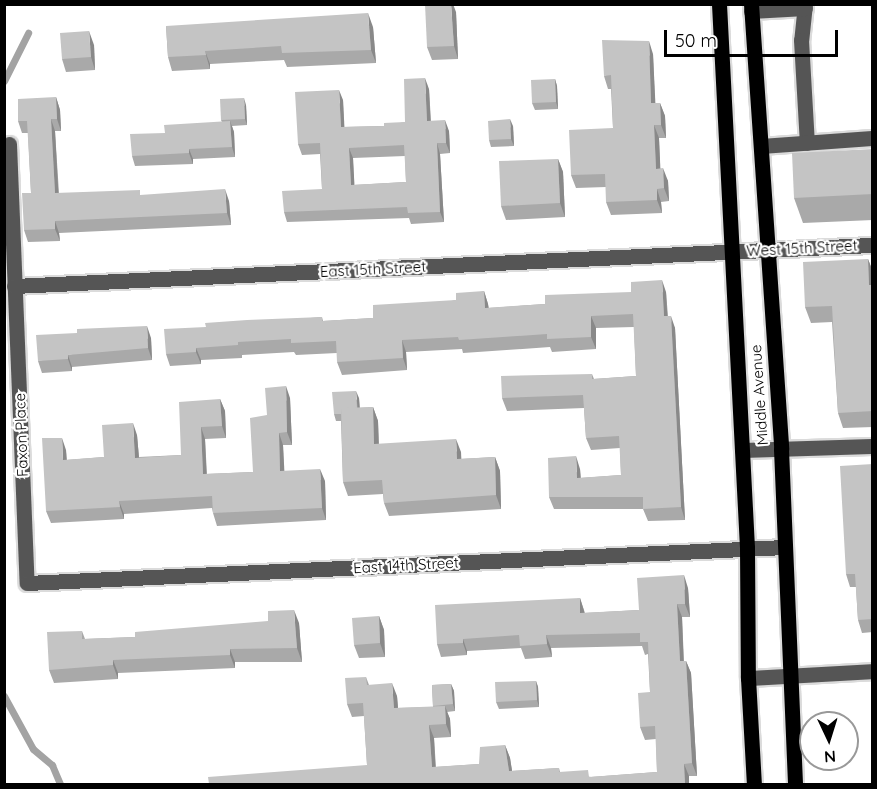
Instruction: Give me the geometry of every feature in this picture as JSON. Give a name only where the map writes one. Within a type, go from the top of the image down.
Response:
[{"type":"main road","name":"Middle Avenue","points":[[719,4],[747,548],[748,678],[754,784]]},
{"type":"main road","name":"Middle Avenue","points":[[751,8],[781,449],[795,784]]},
{"type":"street","points":[[751,8],[805,6],[801,40],[807,143]]},
{"type":"street","points":[[761,146],[873,138]]},
{"type":"street","name":"Faxon Place","points":[[9,144],[27,583]]},
{"type":"street","name":"West 15th Street","points":[[731,252],[873,245]]},
{"type":"street","name":"East 15th Street","points":[[14,286],[731,252]]},
{"type":"street","points":[[742,450],[873,446]]},
{"type":"street","name":"East 14th Street","points":[[27,583],[785,547]]},
{"type":"street","points":[[748,678],[873,670]]},
{"type":"building","points":[[425,4],[451,4],[454,46],[427,47]]},
{"type":"building","points":[[368,13],[371,50],[282,53],[281,46],[205,51],[206,55],[168,57],[166,26]]},
{"type":"building","points":[[89,31],[91,57],[62,59],[60,33]]},
{"type":"building","points":[[602,40],[649,41],[651,103],[660,103],[661,125],[654,125],[656,169],[663,168],[664,188],[657,189],[657,200],[606,202],[605,174],[571,175],[569,130],[613,128],[611,75],[604,76]]},
{"type":"building","points":[[425,78],[427,121],[445,120],[446,143],[437,143],[440,212],[408,213],[407,207],[284,212],[282,191],[322,189],[320,143],[298,144],[295,92],[339,90],[341,127],[384,126],[384,123],[405,122],[404,79]],"holes":[[[404,145],[406,182],[351,185],[349,148]]]},
{"type":"building","points":[[555,79],[556,102],[532,103],[531,80]]},
{"type":"building","points":[[56,97],[57,119],[51,119],[55,193],[140,190],[140,195],[225,189],[227,213],[55,221],[55,229],[24,230],[22,193],[31,193],[27,121],[18,121],[18,99]]},
{"type":"building","points":[[244,98],[245,119],[221,120],[220,99]]},
{"type":"building","points":[[510,119],[511,139],[489,140],[488,121]]},
{"type":"building","points":[[230,121],[232,147],[189,149],[189,153],[132,156],[130,134],[165,133],[164,125]]},
{"type":"building","points":[[873,149],[873,194],[794,198],[792,153]]},
{"type":"building","points":[[558,159],[560,203],[501,206],[499,161]]},
{"type":"building","points":[[868,259],[869,285],[873,285],[873,411],[838,413],[832,306],[805,307],[803,262]]},
{"type":"building","points":[[662,280],[664,316],[671,316],[681,507],[643,509],[643,497],[549,497],[548,458],[576,456],[577,478],[621,475],[619,436],[586,438],[583,395],[502,398],[501,376],[592,374],[592,379],[636,376],[633,314],[591,316],[591,337],[547,339],[547,334],[459,340],[458,337],[402,340],[403,358],[337,362],[336,341],[291,343],[291,339],[238,342],[238,345],[196,348],[196,352],[166,354],[164,329],[206,327],[205,323],[247,320],[322,317],[322,321],[373,318],[373,305],[456,300],[456,293],[484,291],[485,308],[545,304],[545,295],[631,292],[631,282]]},
{"type":"building","points":[[147,326],[148,348],[68,355],[68,359],[38,361],[36,335],[77,333],[77,329]]},
{"type":"building","points":[[286,386],[287,432],[279,433],[280,471],[320,469],[322,508],[213,513],[212,496],[119,501],[120,507],[46,511],[42,438],[62,438],[63,460],[104,457],[102,425],[133,423],[135,458],[181,455],[179,402],[220,399],[222,426],[201,427],[203,474],[253,472],[250,418],[267,415],[265,388]]},
{"type":"building","points":[[356,391],[357,408],[341,408],[341,414],[334,414],[332,392]]},
{"type":"building","points":[[373,407],[374,444],[456,439],[457,459],[495,457],[496,495],[384,503],[382,480],[343,482],[341,408]]},
{"type":"building","points":[[873,464],[873,619],[858,620],[855,574],[846,574],[840,466]]},
{"type":"building","points":[[684,575],[685,604],[677,604],[680,661],[686,661],[692,763],[684,764],[685,784],[209,784],[208,777],[367,765],[363,703],[347,704],[345,678],[366,677],[367,685],[392,683],[394,708],[445,706],[446,724],[429,725],[432,767],[479,764],[480,747],[505,745],[509,771],[559,768],[559,772],[588,770],[589,777],[657,772],[655,726],[640,727],[638,693],[650,692],[648,642],[640,642],[640,633],[546,635],[547,644],[520,646],[519,635],[463,639],[463,643],[437,644],[435,605],[580,598],[580,613],[639,610],[637,578]]},
{"type":"building","points":[[294,610],[297,648],[230,649],[230,655],[113,660],[113,665],[49,670],[47,632],[82,631],[82,639],[135,637],[135,632],[268,621],[268,611]]},
{"type":"building","points":[[379,616],[380,643],[354,645],[352,618]]},
{"type":"building","points":[[536,681],[537,700],[496,702],[495,682]]},
{"type":"building","points":[[451,684],[453,704],[433,706],[432,685]]},
{"type":"waterway","points":[[4,81],[28,33]]},
{"type":"waterway","points":[[4,696],[33,749],[52,765],[60,784]]}]
